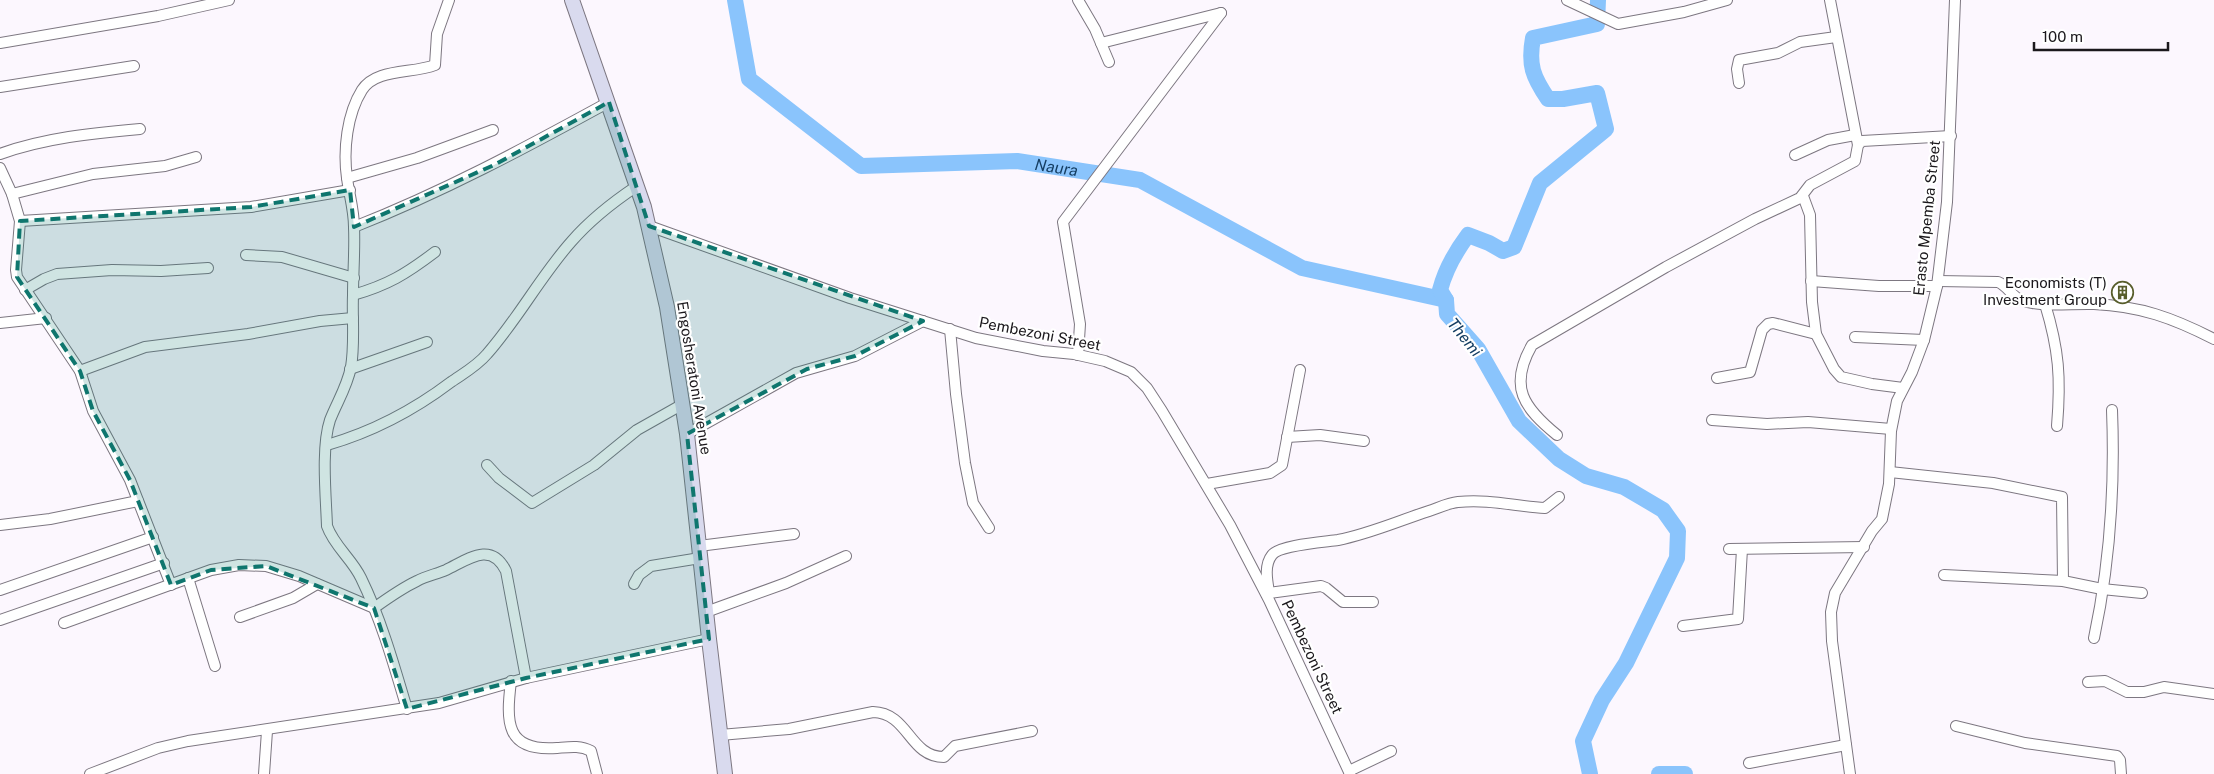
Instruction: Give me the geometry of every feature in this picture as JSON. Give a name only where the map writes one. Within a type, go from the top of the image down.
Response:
[{"type":"street","points":[[0,42],[158,16],[229,0]]},
{"type":"street","points":[[407,709],[392,657],[374,608],[360,576],[330,535],[327,526],[327,445],[330,421],[347,385],[350,369],[353,318],[354,228],[347,178],[346,155],[349,127],[354,106],[362,89],[371,79],[382,75],[435,65],[437,34],[448,0]]},
{"type":"street","name":"Engosheratoni Avenue","points":[[572,0],[637,186],[649,226],[667,307],[687,434],[726,774]]},
{"type":"street","points":[[1078,0],[1095,29],[1109,62]]},
{"type":"street","points":[[1567,0],[1618,24],[1684,12],[1727,0]]},
{"type":"street","points":[[1557,435],[1535,417],[1520,392],[1524,366],[1532,345],[1666,267],[1755,219],[1804,196],[1810,185],[1855,161],[1856,140],[1830,0]]},
{"type":"street","name":"Erasto Mpemba Street","points":[[1850,774],[1832,641],[1831,603],[1872,531],[1882,519],[1887,504],[1891,429],[1897,401],[1912,372],[1924,340],[1938,284],[1947,202],[1951,136],[1955,0]]},
{"type":"street","points":[[1078,355],[1080,324],[1063,222],[1221,13],[1101,43]]},
{"type":"street","points":[[1739,83],[1737,69],[1739,60],[1778,54],[1800,42],[1836,37]]},
{"type":"street","points":[[0,87],[134,66]]},
{"type":"street","points":[[354,228],[431,195],[494,165],[609,102]]},
{"type":"street","points":[[0,154],[20,147],[62,139],[140,129]]},
{"type":"street","points":[[347,178],[417,158],[493,130]]},
{"type":"street","points":[[1794,155],[1820,142],[1951,136]]},
{"type":"street","points":[[12,194],[93,174],[164,166],[196,157]]},
{"type":"street","points":[[0,168],[12,194],[20,221],[16,270],[26,290],[80,371],[93,411],[130,480],[171,585]]},
{"type":"street","points":[[327,445],[347,439],[430,398],[486,356],[570,242],[618,199],[637,186]]},
{"type":"street","points":[[20,221],[251,207],[350,190]]},
{"type":"street","points":[[1804,196],[1810,215],[1811,281],[1816,334],[1834,369],[1841,377],[1903,388]]},
{"type":"street","name":"Pembezoni Street","points":[[649,226],[850,298],[984,340],[1106,361],[1131,372],[1147,388],[1207,484],[1269,596],[1304,679],[1349,773]]},
{"type":"street","points":[[353,295],[407,274],[436,252]]},
{"type":"street","points":[[246,255],[282,257],[354,278]]},
{"type":"street","points":[[26,290],[44,279],[57,274],[112,270],[161,271],[208,268]]},
{"type":"street","points":[[1811,281],[1879,286],[1998,282],[2005,284],[2015,297],[2022,301],[2045,304],[2095,304],[2145,310],[2182,323],[2214,339]]},
{"type":"street","points":[[2045,304],[2058,356],[2059,390],[2056,426]]},
{"type":"street","points":[[0,323],[46,318]]},
{"type":"street","points":[[80,371],[145,347],[248,334],[320,320],[353,318]]},
{"type":"street","points":[[687,434],[796,372],[855,356],[923,321]]},
{"type":"street","points":[[1717,378],[1750,372],[1762,330],[1768,324],[1774,323],[1816,334]]},
{"type":"street","points":[[950,329],[956,394],[973,503],[989,528]]},
{"type":"street","points":[[1854,337],[1924,340]]},
{"type":"street","points":[[350,369],[427,342]]},
{"type":"street","points":[[1207,484],[1258,476],[1277,470],[1282,465],[1300,370]]},
{"type":"street","points":[[487,465],[499,478],[532,503],[594,465],[638,430],[683,404]]},
{"type":"street","points":[[2094,638],[2111,528],[2114,445],[2112,410]]},
{"type":"street","points":[[1712,420],[1767,424],[1808,422],[1891,429]]},
{"type":"street","points":[[1287,437],[1320,435],[1364,441]]},
{"type":"street","points":[[1890,472],[1993,482],[2062,497],[2063,581]]},
{"type":"street","points":[[1373,602],[1343,602],[1321,586],[1269,596],[1266,574],[1269,561],[1277,550],[1287,546],[1304,546],[1372,532],[1454,502],[1493,501],[1545,508],[1559,497]]},
{"type":"street","points":[[0,525],[50,519],[138,501]]},
{"type":"street","points":[[634,584],[638,575],[650,566],[700,552],[794,534]]},
{"type":"street","points":[[0,590],[152,537]]},
{"type":"street","points":[[1729,549],[1864,547]]},
{"type":"street","points":[[1683,626],[1738,620],[1742,549]]},
{"type":"street","points":[[374,608],[417,580],[447,570],[464,559],[484,554],[495,557],[501,562],[506,571],[526,678]]},
{"type":"street","points":[[706,612],[786,583],[846,556]]},
{"type":"street","points":[[0,620],[164,563]]},
{"type":"street","points":[[64,623],[210,570],[239,565],[266,566],[299,576],[374,608]]},
{"type":"street","points":[[1944,575],[2063,581],[2102,589],[2142,593]]},
{"type":"street","points":[[188,578],[215,666]]},
{"type":"street","points":[[240,617],[277,605],[317,584]]},
{"type":"street","points":[[90,774],[158,748],[188,741],[267,731],[439,703],[511,681],[709,638]]},
{"type":"street","points":[[511,681],[508,708],[509,726],[516,740],[528,747],[535,748],[584,747],[591,751],[597,774]]},
{"type":"street","points":[[2088,682],[2105,681],[2127,692],[2144,692],[2164,687],[2214,694]]},
{"type":"street","points":[[720,734],[789,729],[873,712],[884,712],[898,722],[926,753],[936,757],[944,757],[955,746],[1032,731]]},
{"type":"street","points":[[1956,726],[2025,743],[2117,756],[2120,760],[2121,774]]},
{"type":"street","points":[[264,774],[267,731]]},
{"type":"street","points":[[1749,763],[1846,745]]},
{"type":"street","points":[[1349,773],[1391,751]]},
{"type":"highlighted area","points":[[609,102],[649,226],[923,321],[855,356],[807,369],[687,434],[709,639],[526,678],[407,709],[374,608],[266,566],[211,570],[171,585],[130,480],[93,411],[80,371],[17,277],[20,221],[251,207],[350,190],[354,227],[494,165]]},
{"type":"waterway","name":"Naura","points":[[735,0],[749,79],[861,166],[1017,161],[1140,180],[1302,268],[1446,300]]},
{"type":"waterway","name":"Themi","points":[[1590,774],[1583,741],[1602,700],[1626,663],[1677,558],[1678,531],[1663,510],[1624,487],[1586,476],[1559,459],[1519,421],[1478,349],[1447,314],[1446,300],[1440,290],[1451,261],[1468,235],[1503,251],[1514,247],[1540,183],[1606,129],[1597,93],[1563,99],[1548,99],[1535,77],[1531,56],[1533,38],[1597,24],[1598,0]]},
{"type":"waterway","name":"Themi","points":[[1659,774],[1685,774]]},
{"type":"place","name":"Economists (T) Investment Group","points":[[2123,292]]}]
